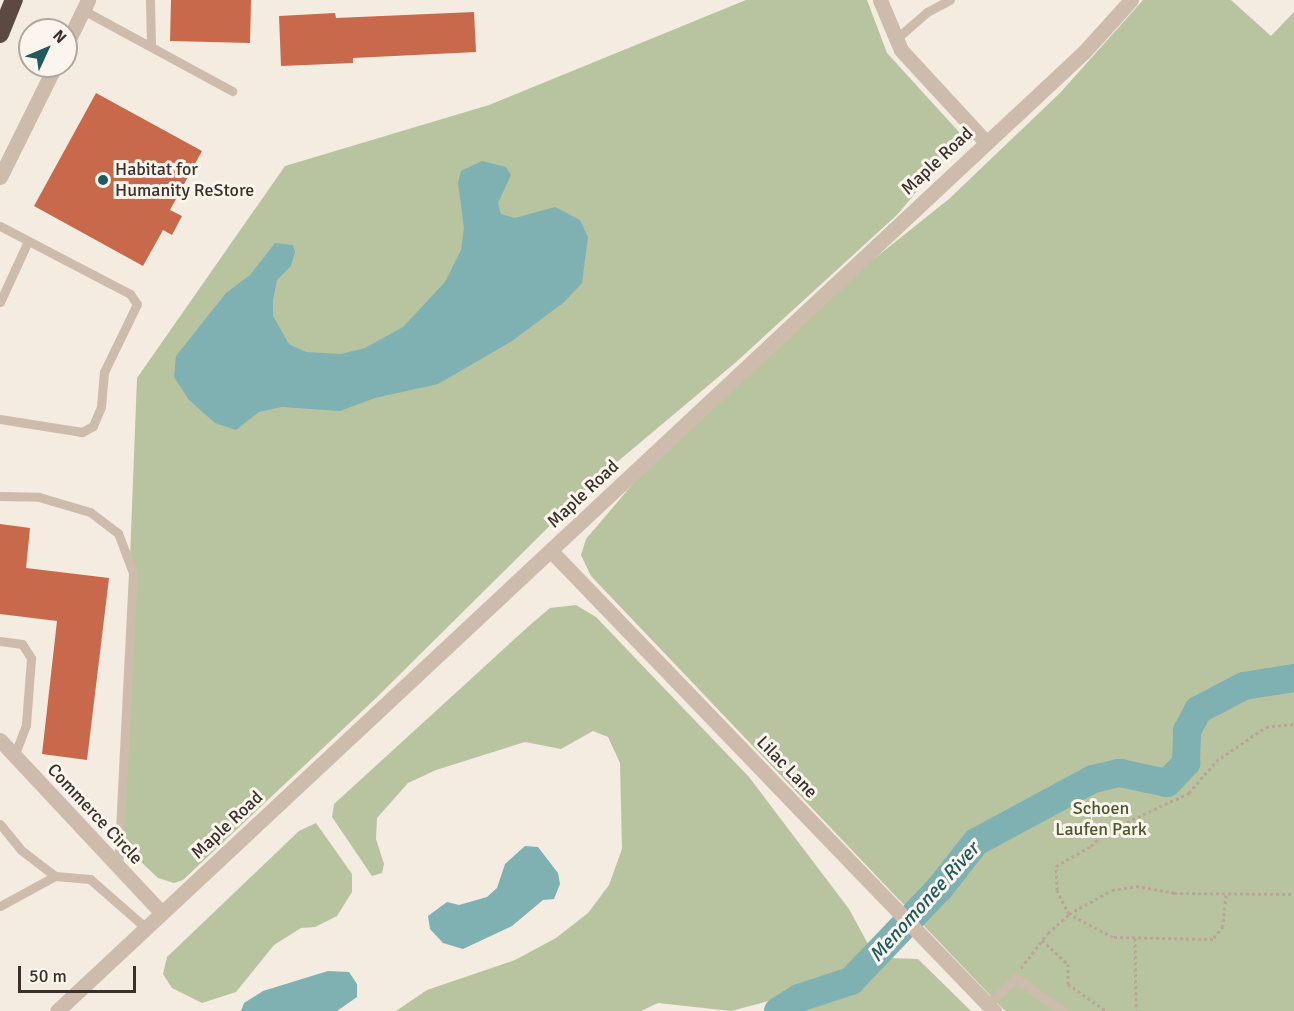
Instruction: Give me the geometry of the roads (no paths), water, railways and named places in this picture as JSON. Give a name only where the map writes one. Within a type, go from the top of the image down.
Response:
[{"type":"highway","points":[[1,31],[14,0]]},
{"type":"highway","points":[[1,31],[22,0]]},
{"type":"street","points":[[880,0],[901,50],[986,142]]},
{"type":"street","name":"Maple Road","points":[[57,1011],[1084,52],[1131,0]]},
{"type":"street","points":[[78,21],[86,5]]},
{"type":"street","points":[[0,177],[49,78]]},
{"type":"street","name":"Lilac Lane","points":[[551,551],[991,1008]]},
{"type":"street","name":"Commerce Circle","points":[[0,740],[162,913]]},
{"type":"lane","points":[[150,0],[151,46]]},
{"type":"lane","points":[[927,0],[927,12]]},
{"type":"lane","points":[[896,39],[927,12],[950,0]]},
{"type":"lane","points":[[86,5],[151,46],[232,91]]},
{"type":"lane","points":[[0,226],[130,294],[137,304],[104,372],[101,407],[93,426],[82,432],[0,419]]},
{"type":"lane","points":[[0,302],[28,241]]},
{"type":"lane","points":[[0,496],[39,498],[90,512],[118,533],[134,573],[118,867]]},
{"type":"lane","points":[[0,641],[22,644],[31,658],[26,725],[14,756]]},
{"type":"lane","points":[[0,824],[21,850],[55,876],[90,879],[146,927]]},
{"type":"lane","points":[[0,906],[55,876]]},
{"type":"lane","points":[[991,1008],[1016,978],[1062,1011]]},
{"type":"water","points":[[482,161],[506,167],[511,175],[498,203],[501,214],[515,218],[555,207],[580,220],[588,237],[582,283],[563,303],[512,341],[438,384],[375,398],[340,411],[282,407],[259,412],[236,430],[215,423],[189,400],[174,377],[176,356],[226,293],[250,275],[275,243],[293,245],[295,252],[291,266],[277,280],[273,300],[273,316],[289,344],[306,352],[341,354],[365,348],[403,327],[445,282],[461,250],[464,228],[458,183],[461,171]]},
{"type":"water","points":[[525,846],[538,847],[558,873],[560,884],[554,899],[543,900],[512,926],[463,949],[443,943],[430,929],[428,916],[447,902],[459,905],[487,897],[497,888],[505,864]]},
{"type":"water","points":[[328,971],[349,972],[357,984],[357,997],[337,1011],[241,1011],[244,1003],[263,991]]},
{"type":"waterway","name":"Menomonee River","points":[[778,1011],[799,998],[851,981],[939,889],[976,842],[1093,779],[1120,773],[1167,783],[1186,763],[1187,731],[1198,710],[1244,686],[1294,678]]},
{"type":"place","name":"Habitat for Humanity ReStore","points":[[103,180]]},
{"type":"park label","name":"Schoen Laufen Park","points":[[1101,819]]}]
